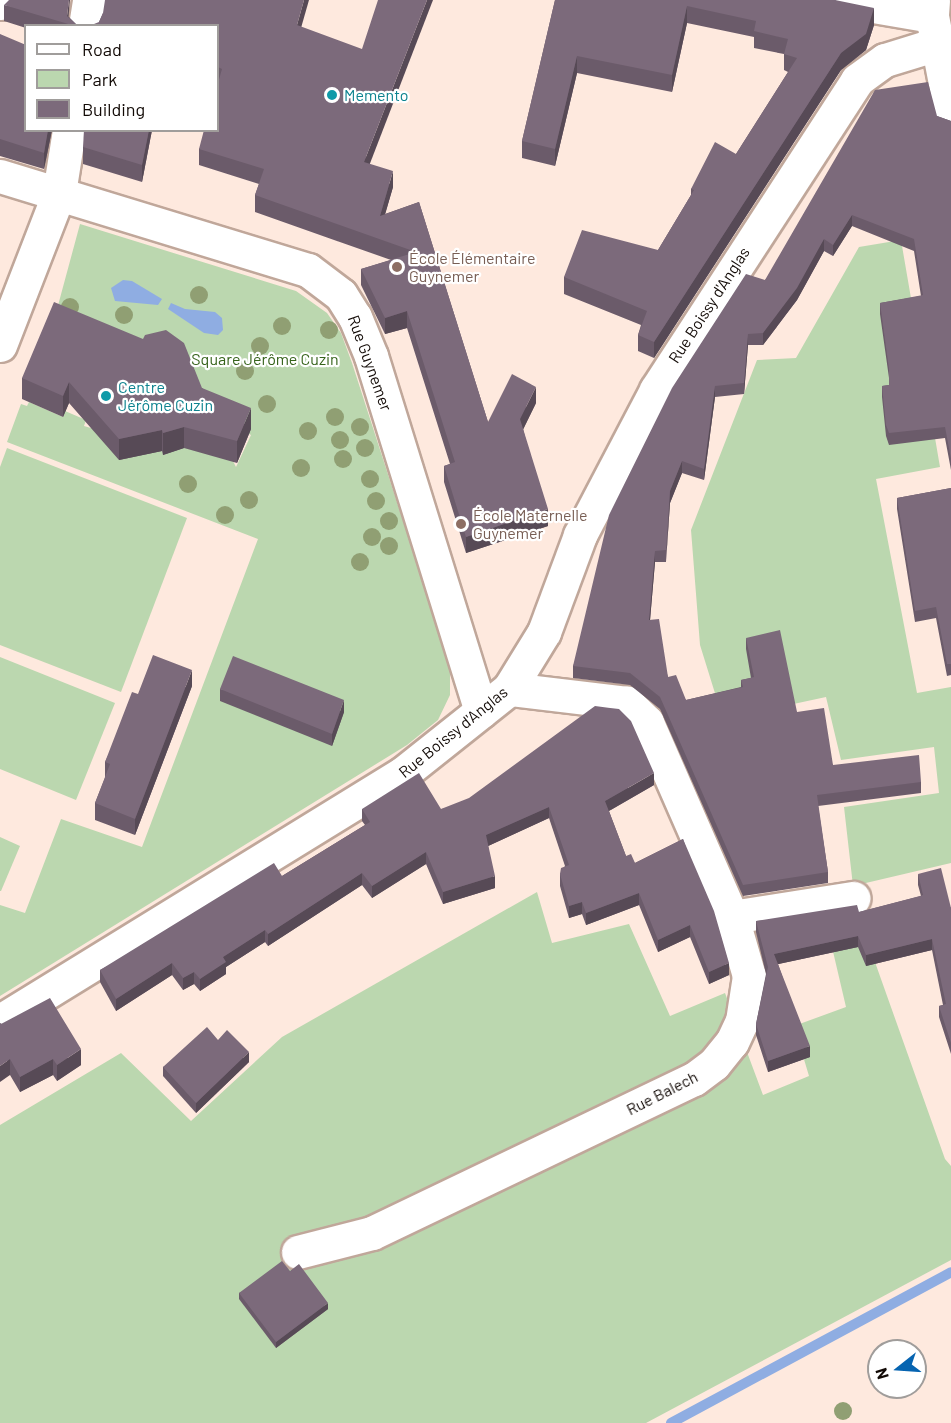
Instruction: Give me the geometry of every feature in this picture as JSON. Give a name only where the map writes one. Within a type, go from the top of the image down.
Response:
[{"type":"street","points":[[85,24],[89,0]]},
{"type":"street","points":[[838,0],[934,20],[951,115]]},
{"type":"street","name":"Rue Boissy d'Anglas","points":[[0,1021],[402,774],[509,689],[544,632],[580,535],[656,390],[857,80],[934,20]]},
{"type":"street","points":[[0,345],[59,193],[69,132]]},
{"type":"street","name":"Rue Guynemer","points":[[0,176],[308,270],[341,295],[355,317],[371,356],[481,711]]},
{"type":"street","name":"Rue Balech","points":[[298,1252],[372,1233],[694,1079],[714,1064],[732,1042],[748,997],[749,976],[732,917],[647,722],[638,710],[627,703],[509,689]]},
{"type":"street","points":[[732,917],[854,898]]},
{"type":"green space","name":"Square Jérôme Cuzin","points":[[80,224],[296,291],[327,313],[341,333],[352,363],[450,666],[450,695],[438,720],[407,745],[0,996],[0,905],[25,913],[61,819],[142,847],[258,539],[7,442],[21,404],[27,406],[29,402],[63,417],[65,411],[86,420],[84,426],[161,448],[164,455],[183,441],[233,461],[236,467],[251,435],[53,324]]},
{"type":"green space","points":[[901,240],[940,467],[876,479],[917,693],[951,687],[951,863],[853,886],[844,807],[939,793],[934,747],[841,760],[826,697],[723,719],[700,645],[691,530],[757,360],[796,358],[859,247]]},
{"type":"green space","points":[[7,448],[187,518],[121,692],[0,645],[0,467]]},
{"type":"green space","points":[[0,657],[115,703],[76,800],[0,769]]},
{"type":"green space","points":[[0,837],[20,846],[1,891],[0,891]]},
{"type":"green space","points":[[537,892],[552,943],[629,924],[670,1016],[725,993],[763,1095],[809,1076],[794,1026],[846,1007],[831,943],[865,934],[945,1159],[951,1166],[951,1260],[646,1423],[0,1423],[0,1125],[121,1053],[191,1121],[282,1037]]},
{"type":"water","points":[[123,280],[132,281],[162,299],[158,305],[115,301],[111,288]]},
{"type":"water","points":[[171,303],[185,309],[215,312],[222,318],[223,330],[218,335],[204,333],[168,309]]},
{"type":"building","points":[[9,0],[69,0],[67,16],[76,24],[68,24],[4,5]]},
{"type":"building","points":[[105,0],[304,0],[297,25],[362,49],[378,0],[427,0],[364,162],[393,171],[380,216],[419,202],[488,422],[512,374],[536,387],[520,419],[548,509],[466,537],[444,466],[455,462],[407,311],[385,318],[361,269],[416,252],[255,195],[264,169],[199,149],[203,132],[219,132],[219,80],[222,69],[219,68],[219,24],[94,24],[99,22]]},
{"type":"building","points":[[555,0],[835,0],[874,8],[866,34],[841,53],[654,342],[638,335],[647,311],[564,277],[582,230],[658,250],[694,190],[691,189],[715,142],[736,154],[797,58],[784,54],[788,39],[754,31],[756,21],[687,6],[672,75],[577,56],[555,149],[522,141]]},
{"type":"building","points":[[0,34],[24,44],[24,132],[48,132],[44,153],[0,139]]},
{"type":"building","points":[[928,82],[937,116],[951,121],[951,459],[945,427],[889,433],[886,425],[882,386],[889,385],[889,369],[880,303],[923,295],[914,239],[852,215],[833,245],[824,239],[797,288],[763,333],[748,334],[744,383],[715,386],[704,469],[682,461],[670,491],[666,550],[655,551],[649,620],[659,619],[668,677],[676,675],[686,700],[743,687],[741,680],[754,677],[746,638],[780,630],[797,712],[824,708],[833,765],[919,755],[921,782],[817,795],[828,872],[743,885],[660,697],[630,673],[573,666],[609,515],[672,388],[746,274],[765,280],[875,90]]},
{"type":"building","points":[[84,132],[149,132],[142,165],[83,147]]},
{"type":"building","name":"Centre Jérôme Cuzin","points":[[54,302],[143,339],[145,335],[166,330],[184,343],[202,388],[251,408],[237,441],[184,427],[163,433],[162,430],[119,439],[69,382],[63,396],[22,378]]},
{"type":"building","points":[[951,488],[951,664],[947,664],[936,607],[915,611],[897,498]]},
{"type":"building","points":[[153,655],[192,670],[135,819],[95,803],[110,764],[105,762],[132,692],[138,694]]},
{"type":"building","points":[[233,656],[344,700],[332,734],[220,689]]},
{"type":"building","points":[[595,706],[619,709],[631,721],[654,773],[605,801],[626,856],[631,854],[635,863],[683,839],[714,911],[729,963],[709,972],[690,925],[658,940],[639,893],[586,913],[582,902],[569,906],[560,874],[561,868],[569,865],[549,807],[486,835],[495,876],[443,892],[426,852],[372,886],[362,873],[268,934],[265,930],[223,957],[226,962],[200,979],[194,972],[183,978],[172,963],[116,999],[100,970],[274,863],[282,876],[370,822],[362,809],[419,773],[441,809],[469,798]]},
{"type":"building","points":[[941,868],[951,908],[951,1043],[939,1006],[946,1004],[932,939],[866,955],[858,936],[774,954],[810,1046],[768,1061],[756,1024],[768,967],[756,921],[857,905],[859,912],[920,896],[923,895],[918,874]]},
{"type":"building","points":[[50,998],[81,1049],[57,1065],[53,1059],[20,1077],[10,1059],[0,1066],[0,1023]]},
{"type":"building","points":[[207,1027],[218,1040],[227,1030],[249,1052],[196,1103],[163,1067]]},
{"type":"building","points":[[282,1261],[290,1271],[299,1264],[328,1303],[276,1342],[239,1293]]},
{"type":"waterway","points":[[671,1423],[951,1272]]},
{"type":"place","name":"Memento","points":[[332,95]]},
{"type":"place","name":"École Élémentaire Guynemer","points":[[397,267]]},
{"type":"place","name":"Centre Jérôme Cuzin","points":[[106,396]]},
{"type":"place","name":"École Maternelle Guynemer","points":[[461,524]]}]
